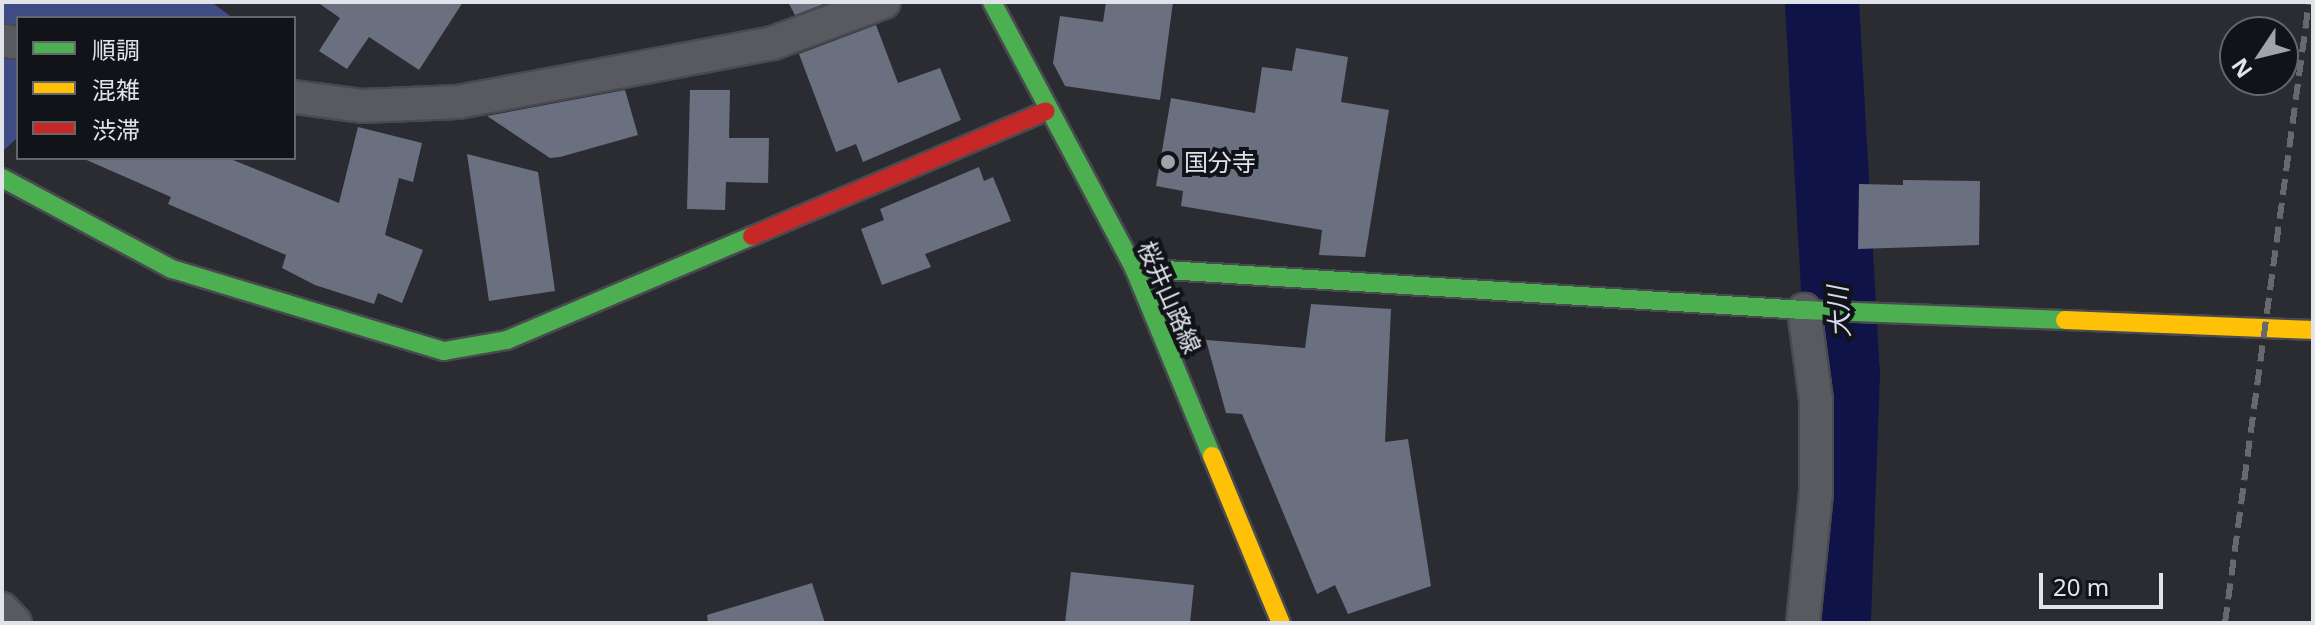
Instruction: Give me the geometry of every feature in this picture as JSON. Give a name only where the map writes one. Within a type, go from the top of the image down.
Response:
[{"type":"street","points":[[296,97],[363,106],[458,102],[773,43],[884,2]]},
{"type":"street","name":"桜井山路線","points":[[992,2],[1046,111],[1134,268],[1281,623]]},
{"type":"street","points":[[2,178],[172,269],[444,351],[507,340],[1046,111]]},
{"type":"street","points":[[1134,268],[1804,310],[2313,330]]},
{"type":"street","points":[[1803,623],[1816,493],[1816,400],[1804,310]]},
{"type":"street","points":[[2,609],[15,623]]},
{"type":"shaded area","points":[[2,2],[211,2],[230,16],[16,16],[16,139],[2,152]]},
{"type":"building","points":[[317,2],[463,2],[419,70],[369,37],[347,69],[319,51],[340,18]]},
{"type":"building","points":[[788,2],[829,2],[795,15]]},
{"type":"building","points":[[1106,2],[1173,2],[1160,100],[1065,86],[1053,63],[1060,16],[1103,22]]},
{"type":"building","points":[[876,25],[898,83],[940,68],[961,120],[863,162],[856,144],[836,152],[799,54]]},
{"type":"building","points":[[1296,48],[1348,57],[1341,102],[1389,110],[1365,257],[1319,255],[1322,230],[1181,206],[1183,191],[1156,186],[1171,98],[1255,113],[1262,67],[1292,71]]},
{"type":"building","points":[[625,90],[638,135],[560,157],[550,158],[487,116]]},
{"type":"building","points":[[690,90],[730,90],[729,138],[769,138],[768,183],[726,182],[725,210],[687,209]]},
{"type":"building","points":[[358,127],[422,143],[413,182],[399,178],[385,235],[423,250],[402,303],[378,293],[374,304],[315,285],[282,268],[286,255],[168,204],[171,197],[87,160],[233,160],[339,203]]},
{"type":"building","points":[[467,154],[538,172],[555,291],[489,301]]},
{"type":"building","points":[[979,167],[984,181],[993,177],[1011,221],[925,254],[931,267],[882,285],[861,229],[884,220],[880,209]]},
{"type":"building","points":[[1903,180],[1980,181],[1979,245],[1858,249],[1859,184],[1903,185]]},
{"type":"building","points":[[1311,304],[1391,309],[1385,442],[1408,439],[1431,586],[1348,614],[1335,585],[1317,594],[1242,414],[1226,413],[1206,340],[1305,348]]},
{"type":"building","points":[[1071,572],[1194,585],[1190,623],[1065,623]]},
{"type":"building","points":[[812,583],[825,623],[708,623],[707,615]]},
{"type":"waterway","name":"大川","points":[[1822,2],[1843,373],[1834,623]]},
{"type":"railway","points":[[2225,623],[2309,2]]},
{"type":"traffic: fast","points":[[992,2],[1134,268],[1212,456]]},
{"type":"traffic: fast","points":[[2,178],[172,269],[444,351],[507,340],[752,236]]},
{"type":"traffic: fast","points":[[1134,268],[1804,310],[2065,320]]},
{"type":"traffic: slow","points":[[2065,320],[2313,330]]},
{"type":"traffic: slow","points":[[1212,456],[1281,623]]},
{"type":"traffic: jam","points":[[752,236],[1046,111]]},
{"type":"place","name":"国分寺","points":[[1168,162]]}]
